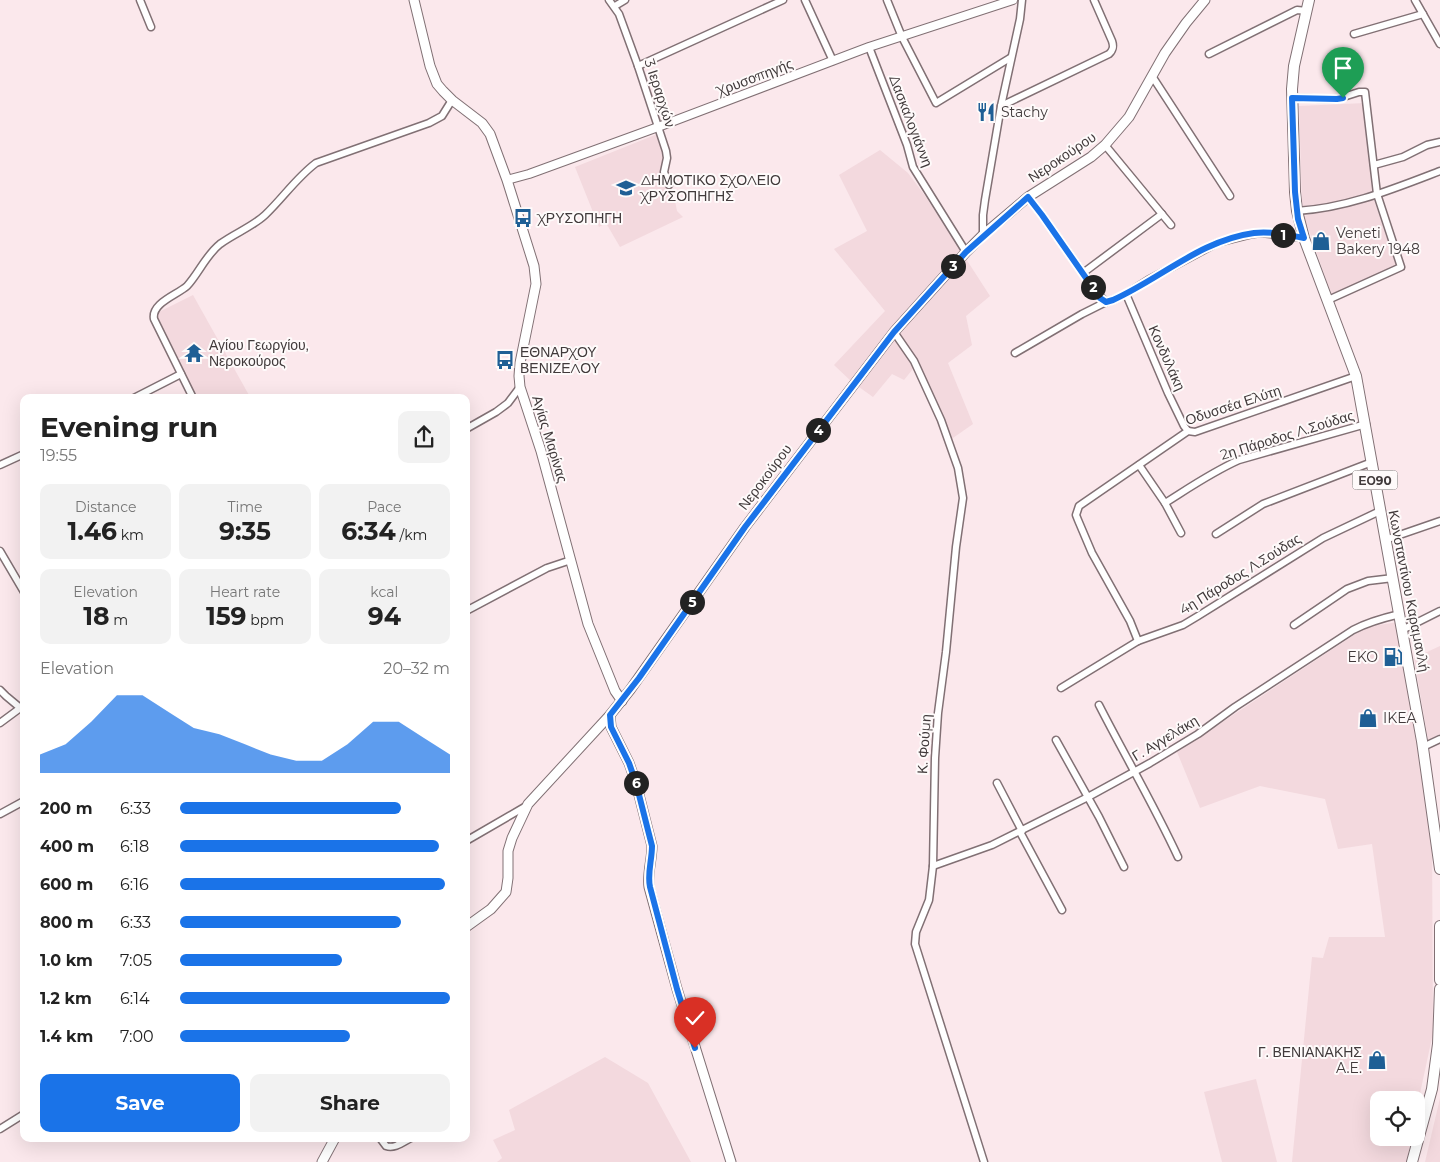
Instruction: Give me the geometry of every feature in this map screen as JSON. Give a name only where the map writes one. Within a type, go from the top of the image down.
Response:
[{"type":"main road","name":"Αγίας Μαρίνας","points":[[414,0],[433,75],[442,91],[486,128],[493,141],[534,266],[534,292],[520,363],[520,388],[541,451],[588,624],[615,691],[622,700]]},
{"type":"main road","name":"Νεροκούρου","points":[[470,924],[492,909],[506,892],[508,851],[528,804],[622,700],[745,527],[894,332],[983,235],[1028,197],[1091,157],[1105,145],[1129,116],[1165,53],[1205,0]]},
{"type":"main road","name":"Κωνσταντίνου Καραμανλή","points":[[1310,0],[1294,66],[1292,98],[1297,210],[1304,238],[1356,376],[1423,747],[1440,869]]},
{"type":"main road","points":[[610,715],[611,727],[629,763],[636,783],[652,846],[648,880],[677,989],[731,1162]]},
{"type":"main road","points":[[1440,926],[1440,980]]},
{"type":"main road","points":[[1412,1162],[1432,1089],[1438,1044],[1440,989]]},
{"type":"main road","points":[[322,1162],[333,1142]]},
{"type":"street","points":[[140,0],[150,27]]},
{"type":"street","points":[[609,0],[616,8],[625,0]]},
{"type":"street","points":[[638,66],[783,0]]},
{"type":"street","points":[[805,0],[833,61]]},
{"type":"street","points":[[887,0],[902,37],[936,104],[1010,58]]},
{"type":"street","name":"Χρυσοπηγής","points":[[507,180],[529,174],[658,127],[869,48],[1013,0]]},
{"type":"street","points":[[983,235],[985,200],[1022,0]]},
{"type":"street","points":[[1001,106],[1109,54],[1114,46],[1094,0]]},
{"type":"street","points":[[1415,0],[1440,44]]},
{"type":"street","name":"3 Ιεραρχών","points":[[616,8],[638,66],[666,151],[664,172],[669,185]]},
{"type":"street","points":[[1209,54],[1297,10],[1307,11]]},
{"type":"street","points":[[1354,34],[1423,14]]},
{"type":"street","name":"Δασκαλογιάννη","points":[[869,48],[907,145],[913,166],[966,252]]},
{"type":"street","points":[[1152,76],[1230,196]]},
{"type":"street","points":[[1292,98],[1337,99],[1365,92],[1377,194],[1400,267],[1328,300]]},
{"type":"street","points":[[191,394],[154,319],[153,314],[157,307],[186,286],[220,244],[251,226],[266,214],[304,172],[316,163],[429,123],[442,116],[452,100]]},
{"type":"street","points":[[1374,166],[1402,158],[1427,145],[1440,142]]},
{"type":"street","points":[[1105,145],[1171,225]]},
{"type":"street","points":[[1297,210],[1319,209],[1368,198],[1440,171]]},
{"type":"street","points":[[1028,197],[1096,292],[1106,302]]},
{"type":"street","points":[[1084,273],[1162,214]]},
{"type":"street","points":[[1016,353],[1106,302],[1126,294],[1217,243],[1261,233],[1304,238]]},
{"type":"street","name":"Κονδυλάκη","points":[[1126,294],[1184,426],[1188,431]]},
{"type":"street","name":"Κ. Φούμη","points":[[894,332],[914,361],[941,420],[958,468],[963,498],[938,713],[935,758],[933,866],[929,900],[916,932],[915,944],[984,1162]]},
{"type":"street","points":[[142,394],[181,374]]},
{"type":"street","name":"Οδυσσέα Ελύτη","points":[[1138,641],[1130,621],[1092,553],[1076,515],[1077,510],[1083,503],[1188,431],[1195,432],[1356,376]]},
{"type":"street","points":[[470,427],[508,403],[520,388]]},
{"type":"street","name":"2η Πάροδος Λ.Σούδας","points":[[1165,503],[1221,468],[1239,460],[1366,424]]},
{"type":"street","points":[[0,465],[20,456]]},
{"type":"street","points":[[1216,534],[1263,504],[1372,462]]},
{"type":"street","points":[[1139,465],[1165,503],[1181,533]]},
{"type":"street","name":"4η Πάροδος Λ.Σούδας","points":[[1061,688],[1138,641],[1183,625],[1323,538],[1380,511]]},
{"type":"street","points":[[1385,540],[1440,521]]},
{"type":"street","points":[[0,551],[20,585]]},
{"type":"street","points":[[470,609],[547,568],[571,560]]},
{"type":"street","points":[[1294,625],[1347,589],[1360,583],[1393,578]]},
{"type":"street","points":[[1402,630],[1440,611]]},
{"type":"street","name":"Γ. Αγγελάκη","points":[[933,866],[992,846],[1088,797],[1198,734],[1235,707],[1353,630],[1371,621],[1400,614]]},
{"type":"street","points":[[0,690],[20,706]]},
{"type":"street","points":[[1100,705],[1178,856]]},
{"type":"street","points":[[0,723],[20,710]]},
{"type":"street","points":[[1423,747],[1440,739]]},
{"type":"street","points":[[1056,740],[1124,867]]},
{"type":"street","points":[[997,783],[1062,910]]},
{"type":"street","points":[[0,814],[20,803]]},
{"type":"street","points":[[470,839],[528,804]]},
{"type":"street","points":[[0,1130],[20,1117]]},
{"type":"street","points":[[383,1142],[390,1148],[403,1142]]},
{"type":"shaded area","points":[[1365,103],[1372,193],[1325,205],[1302,206],[1299,106]]},
{"type":"shaded area","name":"ΔΗΜΟΤΙΚΟ ΣΧΟΛΕΙΟ ΧΡΥΣΟΠΗΓΗΣ","points":[[660,133],[666,156],[664,176],[675,201],[677,211],[683,217],[620,247],[606,223],[599,227],[575,167]]},
{"type":"shaded area","points":[[880,150],[908,173],[926,197],[990,296],[966,316],[972,345],[948,363],[973,424],[950,440],[916,365],[904,380],[892,374],[873,397],[852,382],[834,365],[885,311],[834,249],[867,231],[839,175]]},
{"type":"shaded area","points":[[1374,200],[1397,268],[1331,294],[1304,216]]},
{"type":"shaded area","points":[[193,295],[248,394],[192,394],[153,315]]},
{"type":"shaded area","points":[[1398,622],[1432,835],[1433,1033],[1421,1091],[1370,1091],[1370,1146],[1410,1146],[1407,1162],[1292,1162],[1312,957],[1323,958],[1329,937],[1385,937],[1372,844],[1338,849],[1325,799],[1260,786],[1200,808],[1177,752],[1366,627]]},
{"type":"shaded area","points":[[1440,646],[1440,734],[1428,740],[1414,658]]},
{"type":"shaded area","points":[[605,1057],[648,1083],[691,1162],[497,1162],[502,1158],[493,1140],[515,1130],[509,1110]]},
{"type":"shaded area","points":[[1256,1079],[1277,1162],[1222,1162],[1204,1092]]},
{"type":"shaded area","points":[[1440,1098],[1440,1162],[1425,1162]]},
{"type":"place","name":"Stachy","points":[[986,112]]},
{"type":"place","name":"ΔΗΜΟΤΙΚΟ ΣΧΟΛΕΙΟ ΧΡΥΣΟΠΗΓΗΣ","points":[[626,188]]},
{"type":"place","name":"ΧΡΥΣΟΠΗΓΗ","points":[[523,218]]},
{"type":"place","name":"Veneti Bakery 1948","points":[[1321,241]]},
{"type":"place","name":"Αγίου Γεωργίου, Νεροκούρος","points":[[194,353]]},
{"type":"place","name":"ΕΘΝΑΡΧΟΥ ΒΕΝΙΖΕΛΟΥ","points":[[505,360]]},
{"type":"place","name":"EKO","points":[[1393,657]]},
{"type":"place","name":"IKEA","points":[[1368,718]]},
{"type":"place","name":"Γ. ΒΕΝΙΑΝΑΚΗΣ A.E.","points":[[1377,1060]]},
{"type":"route","points":[[695,1048],[648,880],[652,846],[636,783],[629,763],[611,727],[610,715],[639,678],[745,527],[894,332],[966,252],[1028,197],[1100,298],[1106,302],[1113,300],[1217,243],[1261,233],[1304,238],[1298,219],[1295,192],[1292,98],[1343,98]]}]
